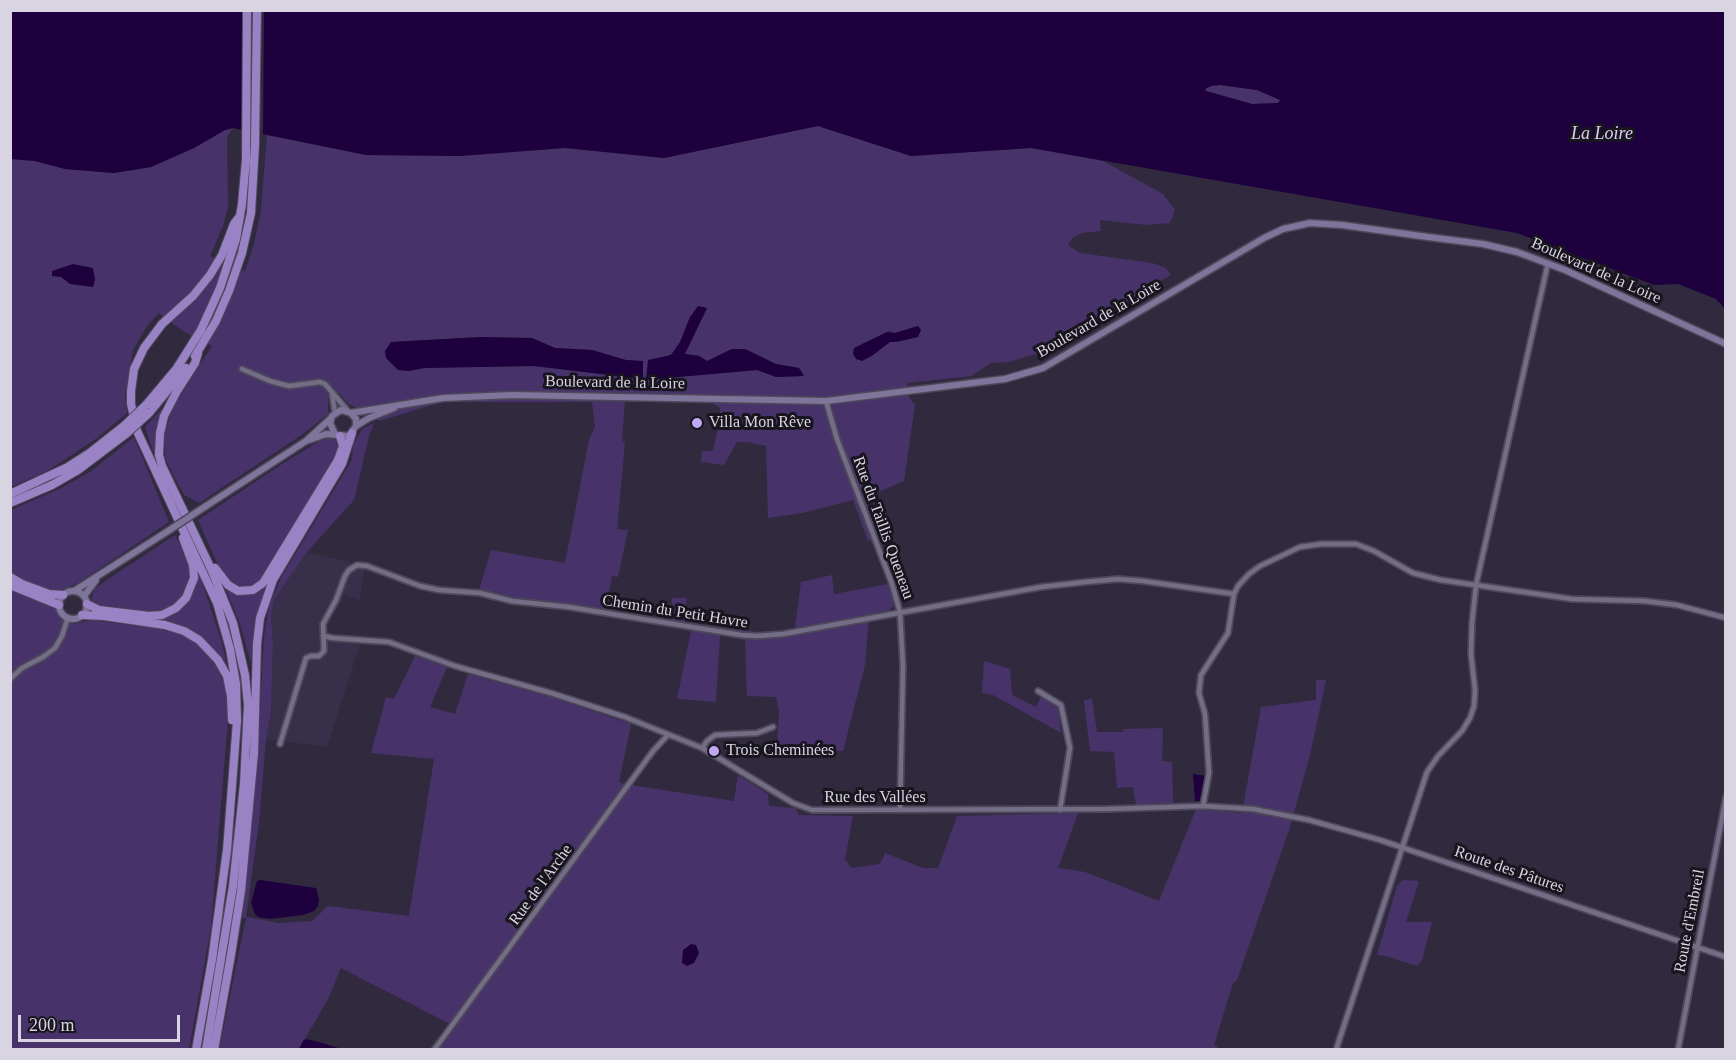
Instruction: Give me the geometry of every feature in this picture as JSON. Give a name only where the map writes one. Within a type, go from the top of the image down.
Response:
[{"type":"highway","points":[[206,1050],[233,886],[244,784],[248,705],[245,675],[233,623],[212,571],[162,466],[159,441],[162,422],[210,313],[231,258],[240,216],[245,183],[247,10]]},
{"type":"highway","points":[[10,503],[65,478],[96,459],[148,409],[198,353],[221,310],[240,261],[251,213],[255,145],[257,10]]},
{"type":"highway","points":[[196,1050],[220,907],[234,777],[236,684],[225,626],[207,579],[144,447],[134,419],[131,392],[132,377],[138,360],[156,332],[199,290],[222,255],[234,224],[240,216]]},
{"type":"highway","points":[[214,1050],[231,956],[243,868],[254,753],[257,636],[262,610],[282,564],[345,460],[354,429]]},
{"type":"highway","points":[[10,494],[66,468],[126,430]]},
{"type":"highway","points":[[183,511],[223,580],[238,591],[253,590],[266,578],[338,460],[342,448],[337,435]]},
{"type":"highway","points":[[87,604],[99,610],[155,616],[169,612],[186,598],[192,585],[194,572],[173,508]]},
{"type":"highway","points":[[10,577],[49,594],[63,595]]},
{"type":"highway","points":[[10,585],[59,606]]},
{"type":"highway","points":[[82,615],[165,625],[190,634],[206,645],[218,660],[226,676],[231,696],[232,734],[236,742]]},
{"type":"main road","name":"Boulevard de la Loire","points":[[350,412],[413,402],[512,395],[826,401],[974,384],[1025,375],[1063,357],[1264,238],[1283,229],[1301,225],[1342,225],[1484,244],[1517,252],[1548,263],[1725,344]]},
{"type":"main road","name":"Boulevard de la Loire","points":[[354,429],[384,411],[413,402]]},
{"type":"main road","points":[[74,591],[84,596],[87,604],[82,615],[75,618],[62,613],[59,606],[63,595],[100,576],[306,441],[341,410],[350,412],[356,419],[354,429],[344,437],[326,434],[306,441]]},
{"type":"main road","points":[[332,416],[330,427],[337,435]]},
{"type":"main road","points":[[84,596],[100,576]]},
{"type":"street","points":[[1336,1050],[1427,772],[1462,730],[1474,706],[1475,690],[1471,654],[1476,585],[1548,263]]},
{"type":"street","points":[[242,369],[289,386],[320,382],[325,384],[350,412]]},
{"type":"street","points":[[331,391],[332,416]]},
{"type":"street","name":"Rue du Taillis Queneau","points":[[826,401],[837,439],[892,584],[900,612],[903,666],[900,810]]},
{"type":"street","points":[[1203,806],[1209,773],[1207,730],[1199,684],[1205,666],[1228,633],[1234,594],[1238,586],[1249,574],[1273,559],[1300,547],[1321,544],[1356,544],[1413,573],[1441,580],[1572,599],[1644,601],[1677,605],[1725,618]]},
{"type":"street","name":"Chemin du Petit Havre","points":[[280,744],[306,658],[322,654],[323,624],[336,600],[345,576],[351,567],[361,564],[420,586],[439,590],[480,593],[512,601],[569,607],[741,635],[783,634],[1041,588],[1118,579],[1234,594]]},
{"type":"street","points":[[10,679],[22,668],[54,648],[62,636],[68,617]]},
{"type":"street","name":"Rue des Vallées","points":[[323,636],[389,642],[455,666],[551,693],[624,717],[702,748],[802,807],[812,810],[1060,810],[1203,806],[1244,808],[1282,814]]},
{"type":"street","points":[[1038,691],[1061,705],[1070,748],[1060,810]]},
{"type":"street","points":[[702,748],[706,741],[715,735],[757,733],[773,727]]},
{"type":"street","name":"Rue de l'Arche","points":[[434,1050],[652,751],[667,736]]},
{"type":"street","name":"Route d'Embreil","points":[[1678,1050],[1725,797]]},
{"type":"street","name":"Route des Pâtures","points":[[1282,814],[1404,848],[1725,957]]},
{"type":"shaded area","points":[[1220,85],[1257,90],[1280,100],[1278,103],[1252,104],[1206,91],[1205,88]]},
{"type":"shaded area","points":[[818,126],[911,156],[1031,148],[1103,161],[1163,194],[1175,210],[1170,223],[1147,225],[1100,220],[1101,231],[1082,233],[1072,238],[1068,245],[1080,253],[1152,263],[1166,268],[1171,275],[1096,320],[1080,323],[1054,339],[1039,353],[1009,362],[991,363],[971,376],[907,383],[909,397],[915,405],[904,481],[865,498],[879,537],[868,541],[853,500],[802,513],[768,518],[766,446],[737,442],[724,465],[701,462],[702,451],[713,451],[718,428],[720,408],[712,403],[625,401],[622,440],[625,443],[617,529],[628,530],[618,577],[612,576],[606,610],[512,598],[479,590],[491,550],[565,563],[589,440],[595,426],[592,402],[442,402],[379,421],[373,406],[359,409],[349,404],[339,393],[328,397],[328,414],[303,434],[199,503],[184,495],[174,477],[165,458],[165,432],[173,407],[212,346],[183,331],[159,313],[147,326],[133,350],[125,396],[127,413],[97,438],[47,471],[11,487],[10,159],[35,161],[65,169],[114,173],[151,167],[233,128],[227,137],[228,207],[223,226],[210,256],[231,267],[245,271],[254,244],[261,210],[267,135],[366,155],[460,156],[565,148],[664,158]],"holes":[[[707,309],[684,354],[699,356],[707,361],[732,349],[745,349],[776,364],[799,368],[804,376],[776,377],[757,370],[646,379],[665,357],[673,353],[690,317]],[[918,326],[918,337],[890,342],[873,355],[864,360],[858,360],[854,348],[890,331],[895,333]],[[481,337],[532,338],[555,348],[592,350],[626,360],[642,361],[643,379],[534,366],[424,368],[409,371],[385,351],[391,342]]]},
{"type":"shaded area","points":[[169,401],[155,435],[157,464],[145,427]]},
{"type":"shaded area","points":[[374,423],[354,500],[306,553],[274,600],[271,615],[273,645],[271,712],[246,917],[279,923],[312,921],[328,906],[409,916],[434,759],[371,753],[386,697],[394,699],[415,656],[447,667],[430,707],[455,714],[468,674],[548,696],[631,724],[619,782],[624,784],[734,801],[738,775],[768,794],[769,806],[795,808],[799,815],[853,816],[845,859],[851,868],[880,864],[885,853],[923,868],[938,868],[957,816],[1078,813],[1058,868],[1085,872],[1159,901],[1196,809],[1242,813],[1261,707],[1316,700],[1316,680],[1326,680],[1310,755],[1290,827],[1237,980],[1233,983],[1214,1045],[1218,1047],[1217,1049],[439,1049],[456,1027],[341,968],[328,999],[299,1049],[219,1050],[246,918],[242,918],[257,769],[264,637],[269,606],[282,576],[352,460],[353,445],[362,429]]},
{"type":"shaded area","points":[[134,437],[169,522],[78,583],[62,590],[52,591],[11,573],[11,510],[59,489],[90,472]]},
{"type":"shaded area","points":[[331,437],[336,441],[339,449],[338,456],[267,569],[266,585],[255,625],[253,661],[250,660],[240,624],[225,588],[229,581],[216,561],[198,520],[282,464],[323,439]]},
{"type":"shaded area","points":[[175,535],[191,571],[200,576],[222,643],[227,667],[220,673],[227,694],[228,719],[211,927],[189,1049],[11,1049],[10,589],[55,608],[63,619],[74,624],[92,620],[146,627],[147,612],[97,607],[92,601],[92,596],[95,589],[105,581]]},
{"type":"shaded area","points":[[306,553],[346,561],[364,568],[360,600],[344,595],[329,618],[325,629],[331,641],[360,644],[327,747],[266,739],[271,712],[273,645],[271,615],[274,600]]},
{"type":"shaded area","points":[[832,575],[834,594],[888,584],[895,604],[889,611],[869,617],[865,665],[843,751],[777,748],[779,711],[776,697],[747,696],[745,640],[720,635],[716,702],[677,699],[691,631],[670,626],[672,598],[687,598],[685,622],[763,633],[795,628],[801,582]]},
{"type":"shaded area","points":[[984,661],[1010,669],[1012,695],[1036,707],[1041,697],[1058,708],[1061,733],[993,695],[982,693]]},
{"type":"shaded area","points":[[1092,699],[1097,732],[1163,728],[1162,761],[1172,762],[1173,803],[1136,805],[1133,787],[1117,788],[1114,752],[1090,751],[1084,700]]},
{"type":"shaded area","points":[[1403,880],[1419,881],[1406,922],[1432,922],[1422,960],[1417,966],[1377,955],[1397,886]]},
{"type":"water","name":"La Loire","points":[[10,11],[1725,11],[1725,309],[1716,299],[1678,284],[1654,285],[1517,233],[1031,148],[911,156],[818,126],[664,158],[565,148],[460,156],[366,155],[233,128],[151,167],[114,173],[65,169],[35,161],[11,159]],"holes":[[[1220,85],[1257,90],[1280,100],[1278,103],[1252,104],[1205,89]]]},
{"type":"water","points":[[73,264],[93,268],[95,280],[93,287],[70,284],[61,277],[52,276],[52,271]]},
{"type":"water","points":[[698,306],[707,308],[685,354],[699,356],[707,361],[732,349],[745,349],[776,364],[799,368],[804,376],[776,377],[757,370],[646,380],[648,360],[671,355]]},
{"type":"water","points":[[918,326],[921,330],[918,337],[890,342],[862,361],[856,359],[853,354],[854,348],[887,332],[895,333]]},
{"type":"water","points":[[481,337],[532,338],[555,348],[592,350],[626,360],[643,361],[643,379],[534,366],[424,368],[409,371],[398,370],[386,358],[385,351],[391,342]]},
{"type":"water","points":[[1193,774],[1207,776],[1207,783],[1200,801],[1195,801]]},
{"type":"water","points":[[257,881],[316,888],[318,906],[314,911],[303,915],[270,919],[258,917],[251,903]]},
{"type":"water","points":[[691,944],[696,945],[699,953],[694,963],[687,966],[682,963],[683,950]]},
{"type":"water","points":[[306,1039],[319,1042],[342,1049],[299,1049]]},
{"type":"pier","points":[[243,11],[264,11],[263,137],[243,133]]},
{"type":"place","name":"Villa Mon Rêve","points":[[697,423]]},
{"type":"place","name":"Trois Cheminées","points":[[714,751]]}]
